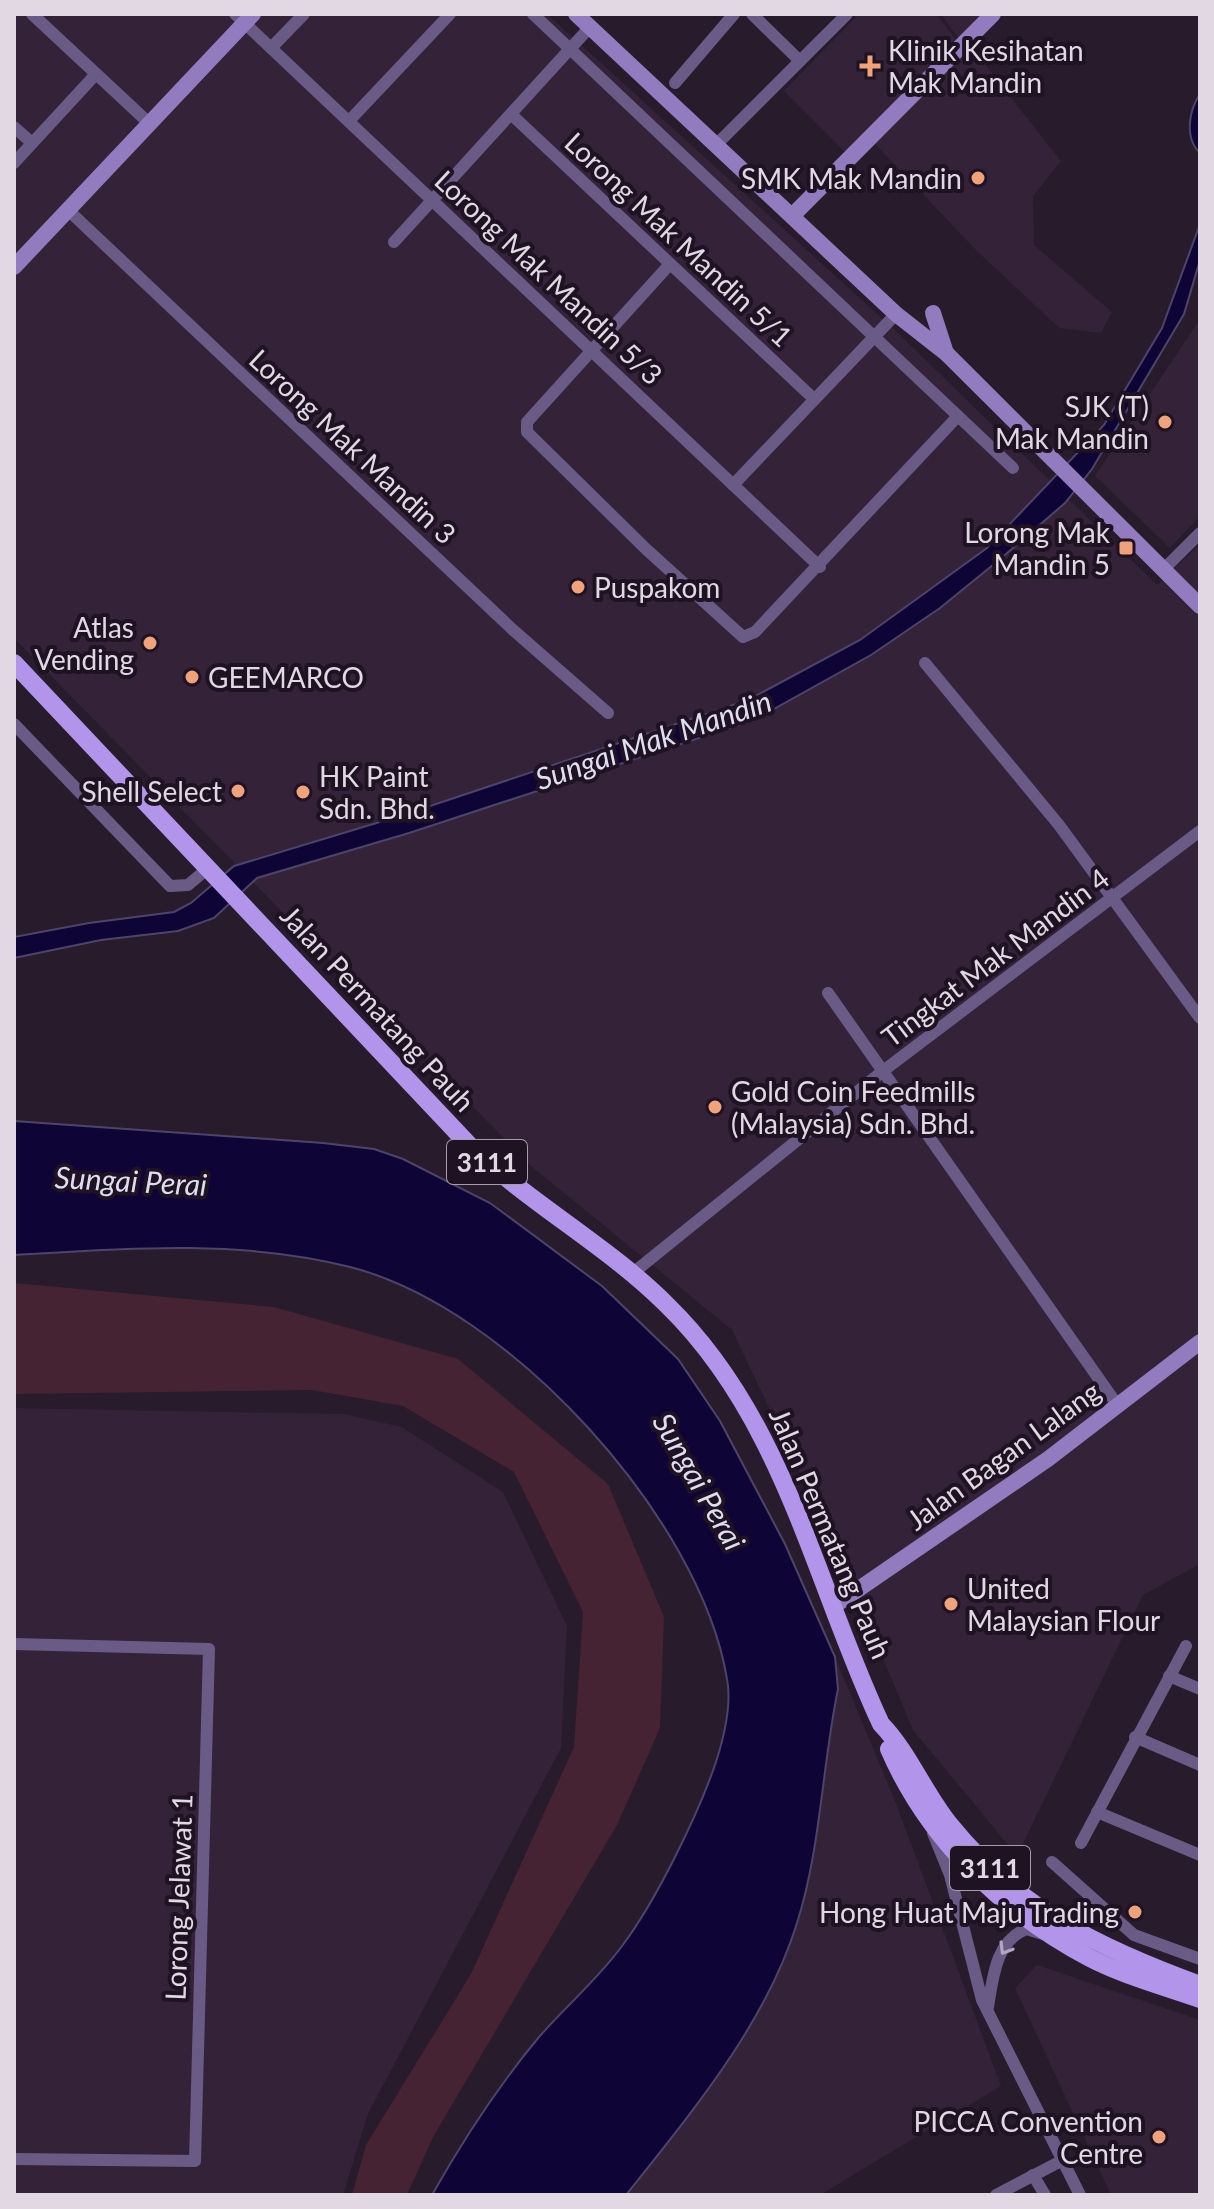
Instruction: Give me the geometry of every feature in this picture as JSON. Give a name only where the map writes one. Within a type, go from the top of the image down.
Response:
[{"type":"main road","name":"Jalan Permatang Pauh","points":[[14,663],[491,1166],[633,1273],[693,1333],[747,1405],[791,1498],[881,1724],[897,1741],[930,1799],[951,1827],[1031,1903],[1121,1956],[1200,1985]]},
{"type":"main road","points":[[881,1724],[900,1776],[931,1826],[972,1870],[1055,1938],[1126,1974],[1200,1999]]},
{"type":"street","points":[[32,14],[150,124]]},
{"type":"street","points":[[271,48],[304,14]]},
{"type":"street","points":[[349,121],[450,14]]},
{"type":"street","points":[[533,14],[1013,468]]},
{"type":"street","points":[[576,14],[896,314],[947,354],[1200,606]]},
{"type":"street","points":[[675,83],[734,14]]},
{"type":"street","points":[[752,14],[800,61]]},
{"type":"street","points":[[716,145],[847,14]]},
{"type":"street","points":[[792,216],[993,14]]},
{"type":"street","points":[[14,267],[150,124],[244,17]]},
{"type":"street","name":"Lorong Mak Mandin 5/3","points":[[244,17],[271,48],[820,567]]},
{"type":"street","points":[[394,242],[590,27]]},
{"type":"street","points":[[14,163],[96,74]]},
{"type":"street","name":"Lorong Mak Mandin 5/1","points":[[511,114],[814,399]]},
{"type":"street","points":[[14,127],[32,143]]},
{"type":"street","name":"Lorong Mak Mandin 3","points":[[68,210],[512,629],[608,713]]},
{"type":"street","points":[[670,264],[527,422],[527,432],[646,549],[743,637],[755,632],[820,567],[958,416]]},
{"type":"street","points":[[933,313],[940,343],[947,354]]},
{"type":"street","points":[[733,485],[896,314]]},
{"type":"street","points":[[1163,570],[1200,533]]},
{"type":"street","points":[[925,663],[1059,825],[1200,1018]]},
{"type":"street","points":[[14,724],[170,886],[188,885],[212,874]]},
{"type":"street","name":"Tingkat Mak Mandin 4","points":[[633,1273],[883,1071],[1200,831]]},
{"type":"street","points":[[828,993],[1118,1406]]},
{"type":"street","name":"Jalan Bagan Lalang","points":[[834,1606],[997,1495],[1200,1342]]},
{"type":"street","name":"Lorong Jelawat 1","points":[[14,1644],[209,1649],[195,2161],[14,2159]]},
{"type":"street","points":[[1081,1843],[1186,1646]]},
{"type":"street","points":[[1169,1676],[1200,1689]]},
{"type":"street","points":[[1135,1737],[1200,1765]]},
{"type":"street","points":[[1097,1812],[1200,1855]]},
{"type":"street","points":[[931,1826],[950,1875],[982,2000],[1080,2195]]},
{"type":"street","points":[[1052,1862],[1134,1935],[1200,1959]]},
{"type":"street","points":[[988,2007],[999,1956],[1015,1934],[1026,1929],[1055,1938]]},
{"type":"street","points":[[996,2195],[1063,2160]]},
{"type":"street","points":[[1033,2175],[1045,2195]]},
{"type":"shaded area","points":[[14,14],[547,14],[895,330],[1157,585],[1200,544],[1200,1564],[1143,1595],[1017,1856],[913,1730],[841,1559],[732,1330],[531,1166],[14,638]]},
{"type":"shaded area","name":"Klinik Kesihatan Mak Mandin","points":[[859,14],[936,14],[957,41],[846,153],[784,91]]},
{"type":"shaded area","points":[[941,14],[981,14],[958,38]]},
{"type":"shaded area","name":"SMK Mak Mandin","points":[[969,44],[1061,161],[1033,196],[1034,245],[1112,312],[1101,333],[1059,328],[977,251],[875,144]]},
{"type":"shaded area","name":"SJK (T) Mak Mandin","points":[[1200,319],[1200,516],[1170,548],[1095,476]]},
{"type":"shaded area","points":[[14,1283],[274,1307],[458,1359],[608,1484],[664,1617],[660,1728],[617,1825],[433,2137],[407,2195],[352,2195],[366,2145],[471,1974],[574,1747],[583,1612],[514,1472],[403,1406],[312,1390],[14,1394]]},
{"type":"shaded area","points":[[14,1408],[344,1414],[402,1427],[503,1492],[567,1626],[561,1748],[368,2114],[343,2195],[14,2195]]},
{"type":"shaded area","points":[[835,1657],[896,1803],[1001,2086],[820,2195],[626,2195],[730,2056],[766,1995],[797,1925],[813,1851],[838,1689]]},
{"type":"shaded area","points":[[1037,1965],[1200,2020],[1200,2195],[1111,2195],[1015,1988]]},
{"type":"water","points":[[1200,94],[1200,153],[1192,140],[1190,124]]},
{"type":"water","name":"Sungai Mak Mandin","points":[[1200,224],[1200,260],[1184,314],[1092,469],[1065,503],[999,560],[940,608],[871,655],[754,720],[409,833],[257,878],[214,918],[178,931],[101,940],[14,958],[14,937],[174,912],[191,903],[234,866],[403,815],[748,700],[860,640],[987,548],[1104,425],[1162,328]]},
{"type":"water","name":"Sungai Perai","points":[[14,1121],[323,1143],[374,1149],[403,1159],[490,1203],[602,1286],[678,1359],[720,1421],[785,1544],[835,1657],[838,1689],[811,1865],[797,1923],[783,1960],[766,1997],[724,2066],[626,2195],[432,2195],[469,2133],[510,2074],[539,2037],[603,1970],[635,1927],[675,1857],[708,1783],[724,1732],[728,1710],[727,1679],[710,1617],[679,1553],[638,1489],[588,1428],[532,1373],[472,1326],[411,1290],[350,1267],[266,1252],[182,1248],[14,1255]]},
{"type":"place","name":"Klinik Kesihatan Mak Mandin","points":[[870,66]]},
{"type":"place","name":"SMK Mak Mandin","points":[[978,178]]},
{"type":"place","name":"SJK (T) Mak Mandin","points":[[1165,422]]},
{"type":"place","name":"Lorong Mak Mandin 5","points":[[1126,548]]},
{"type":"place","name":"Puspakom","points":[[578,587]]},
{"type":"place","name":"Atlas Vending","points":[[150,643]]},
{"type":"place","name":"GEEMARCO","points":[[192,677]]},
{"type":"place","name":"Shell Select","points":[[238,791]]},
{"type":"place","name":"HK Paint Sdn. Bhd.","points":[[303,792]]},
{"type":"place","name":"Gold Coin Feedmills (Malaysia) Sdn. Bhd.","points":[[715,1107]]},
{"type":"place","name":"United Malaysian Flour","points":[[951,1604]]},
{"type":"place","name":"Hong Huat Maju Trading","points":[[1135,1912]]},
{"type":"place","name":"PICCA Convention Centre","points":[[1159,2137]]}]
